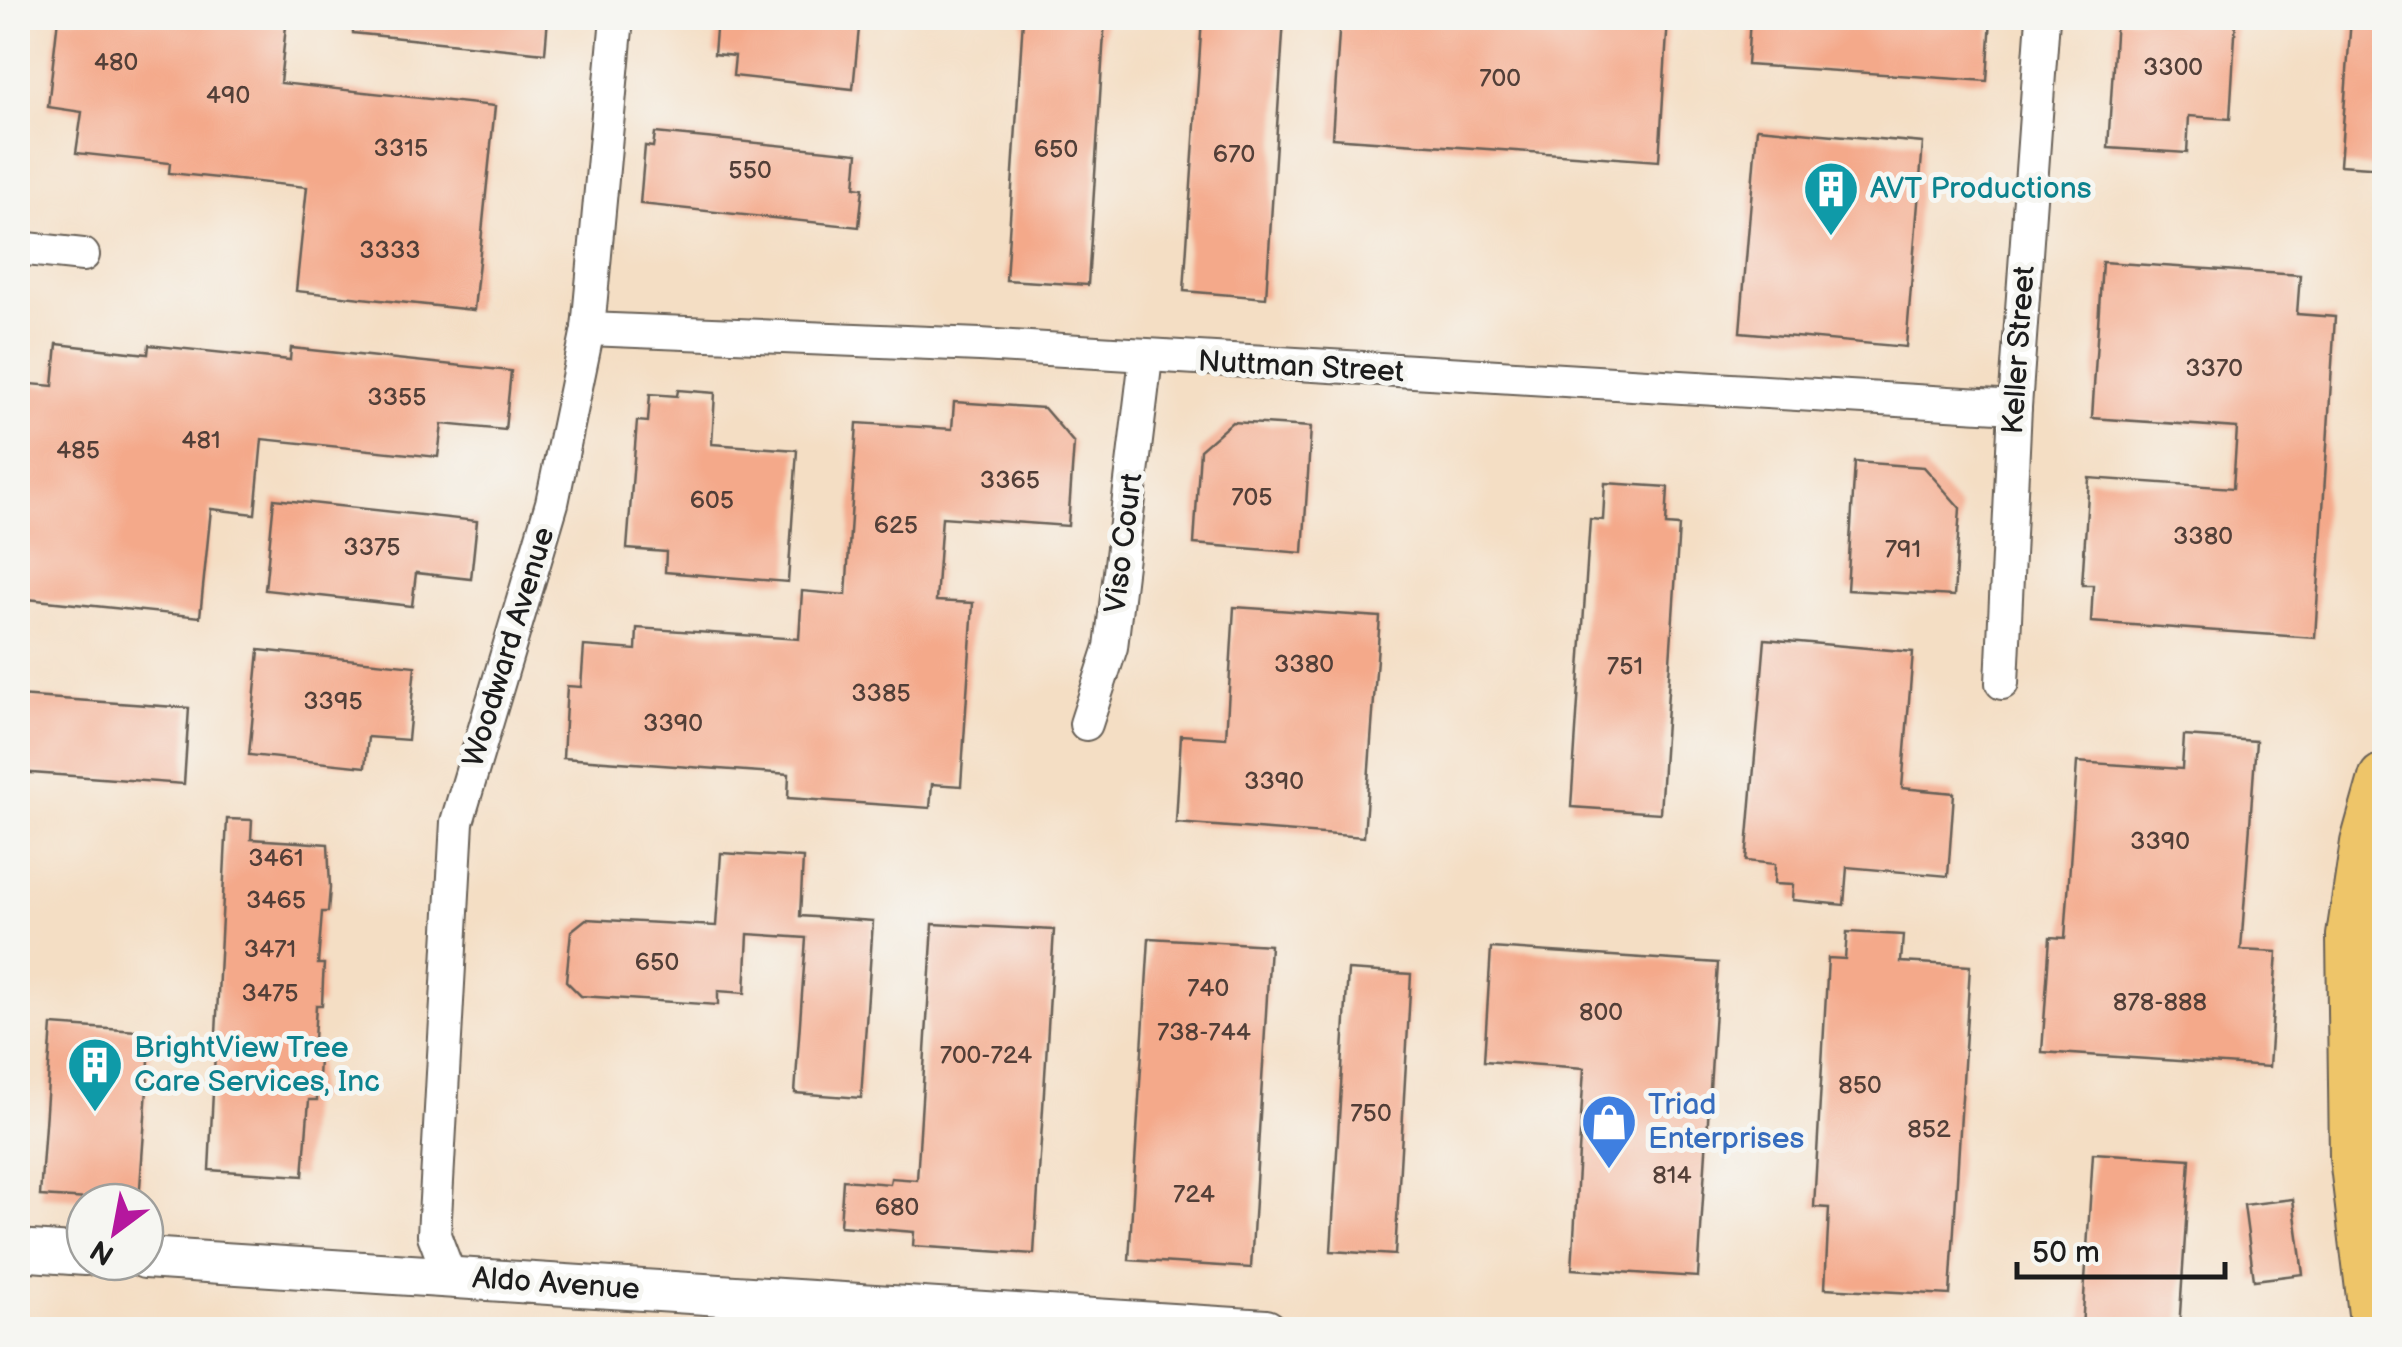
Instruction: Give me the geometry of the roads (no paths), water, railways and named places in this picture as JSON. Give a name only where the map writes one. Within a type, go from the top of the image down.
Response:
[{"type":"main road","points":[[2376,1330],[2355,1157],[2352,936],[2366,843],[2384,779]]},
{"type":"street","name":"Woodward Avenue","points":[[450,1277],[434,1235],[457,822],[552,503],[588,329],[617,18]]},
{"type":"street","name":"Keller Street","points":[[2002,683],[2015,406],[2043,18]]},
{"type":"street","points":[[18,248],[83,255]]},
{"type":"street","name":"Nuttman Street","points":[[588,329],[980,345],[1146,358],[2015,406]]},
{"type":"street","name":"Viso Court","points":[[1086,724],[1112,648],[1146,358]]},
{"type":"street","points":[[18,1250],[65,1253]]},
{"type":"street","name":"Aldo Avenue","points":[[165,1259],[1266,1330]]},
{"type":"place","name":"AVT Productions","points":[[1831,238]]},
{"type":"place","name":"BrightView Tree Care Services, Inc","points":[[95,1114]]},
{"type":"place","name":"Triad Enterprises","points":[[1609,1171]]}]
